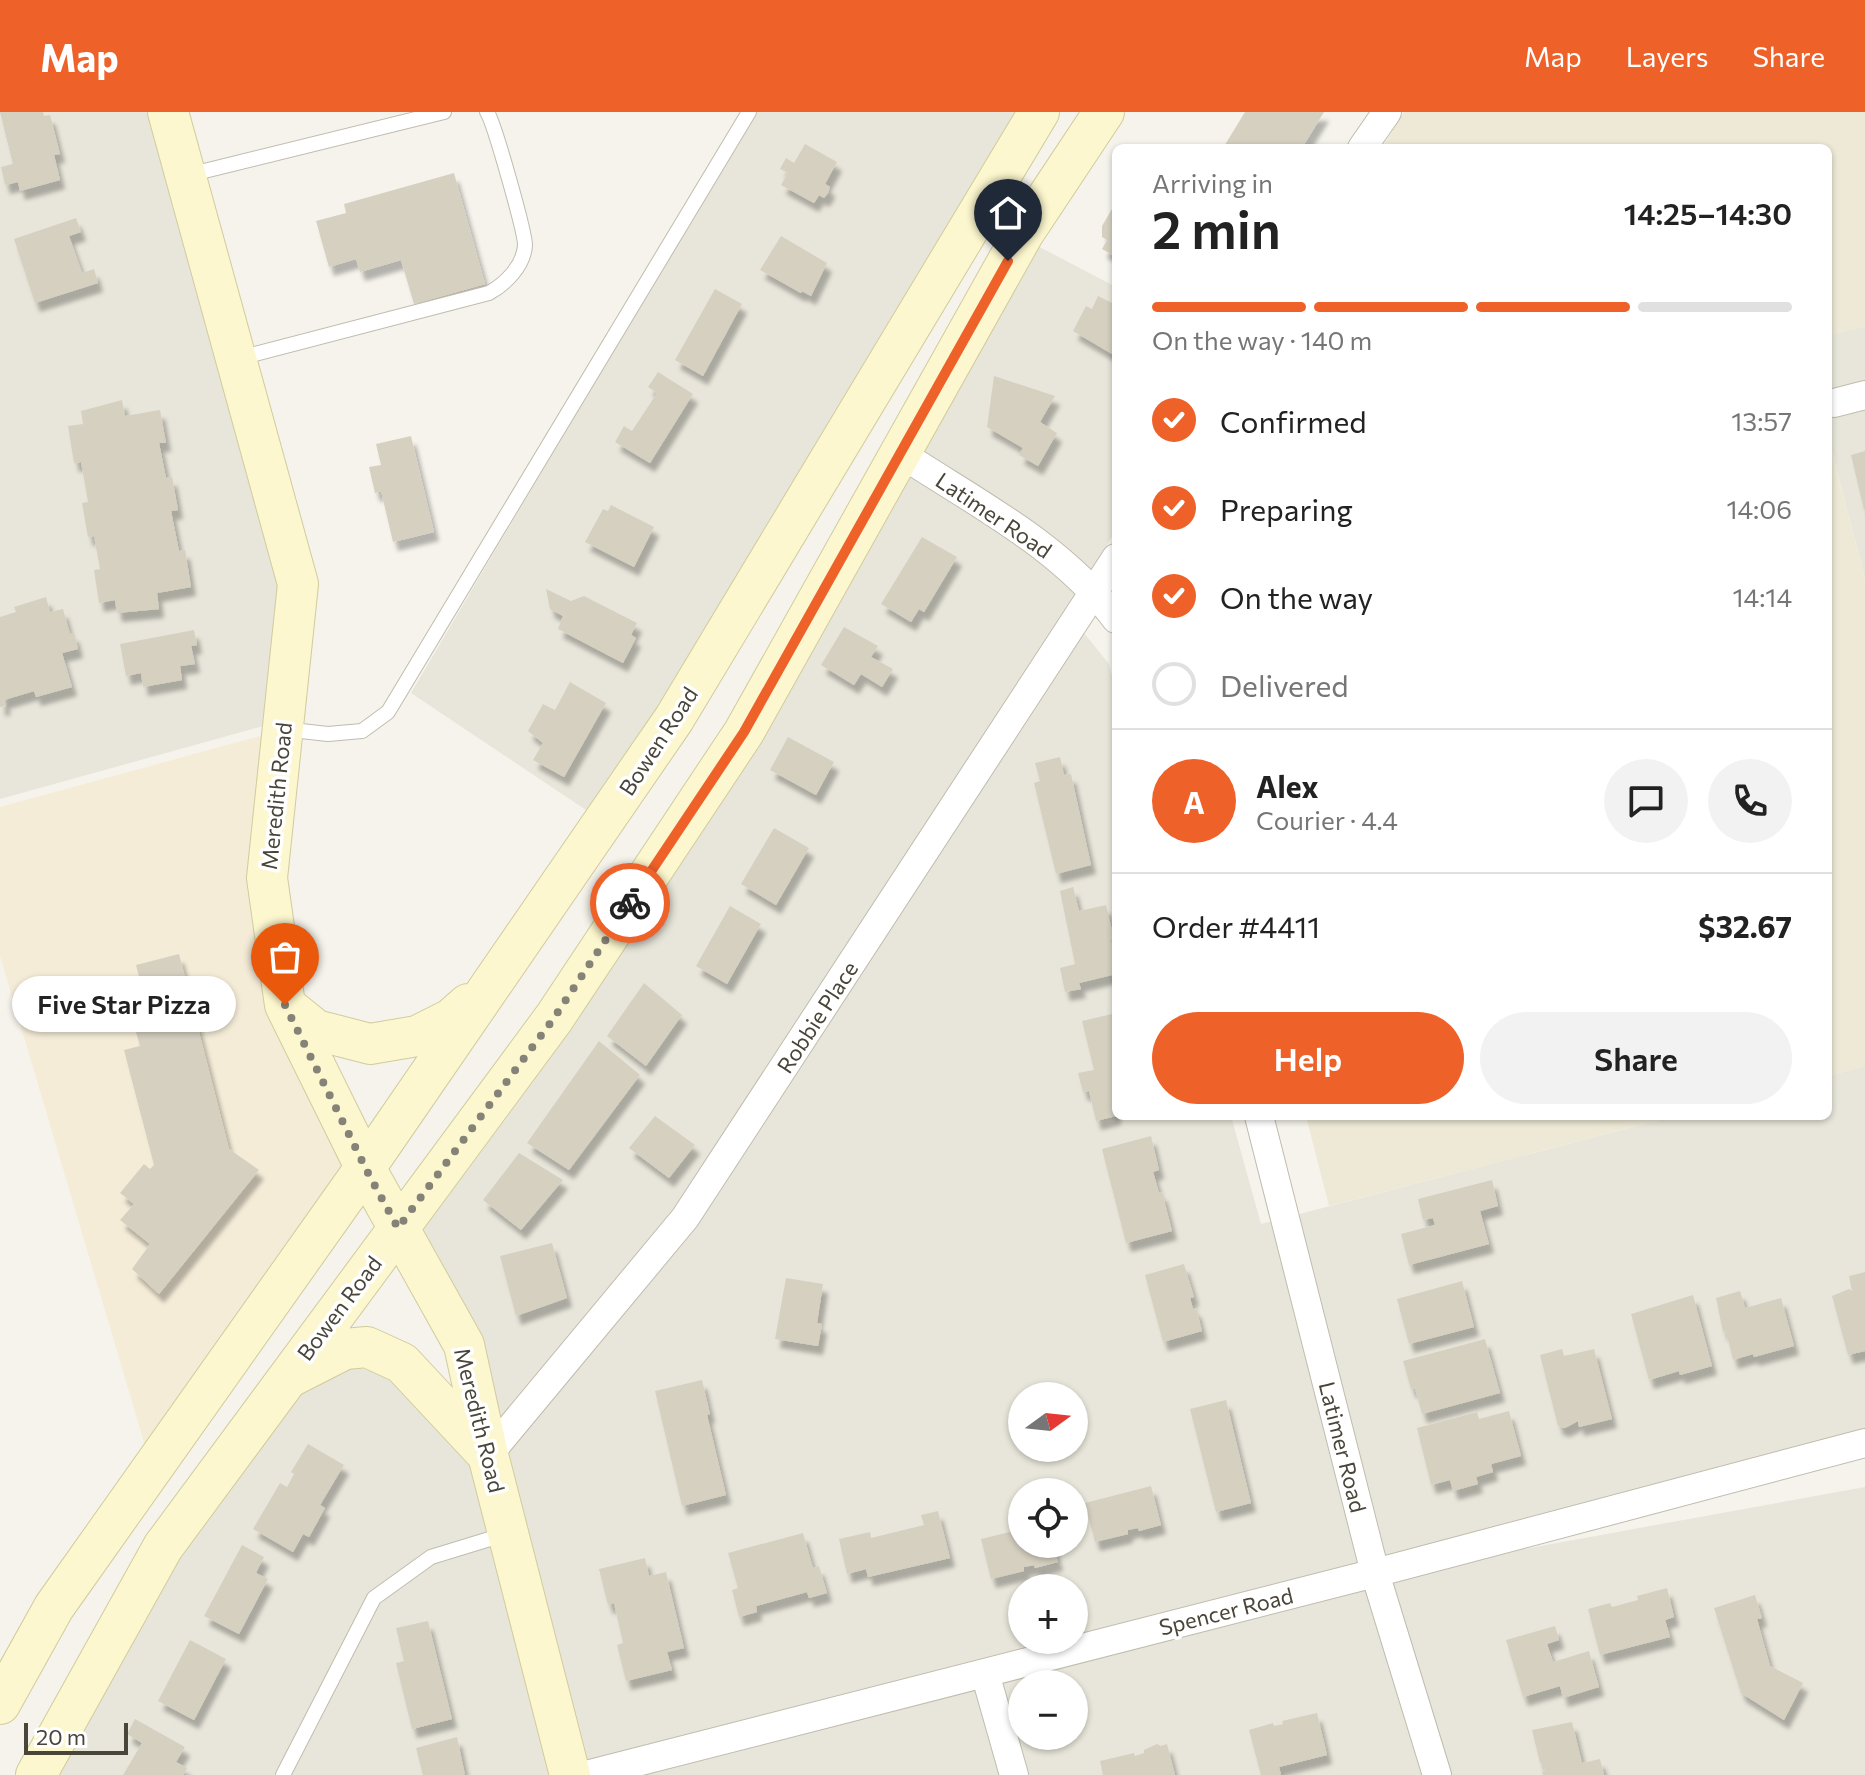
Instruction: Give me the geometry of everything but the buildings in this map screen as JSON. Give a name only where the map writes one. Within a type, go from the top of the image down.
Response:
[{"type":"main road","name":"Meredith Road","points":[[168,112],[298,584],[267,878],[285,1005],[365,1168],[464,1345],[488,1455],[570,1775]]},
{"type":"main road","name":"Bowen Road","points":[[0,1704],[54,1607],[365,1168],[674,719],[1039,112]]},
{"type":"main road","name":"Bowen Road","points":[[36,1775],[163,1547],[554,1018],[744,732],[1023,234],[1104,112]]},
{"type":"main road","points":[[285,1005],[316,1030],[370,1044],[417,1036],[451,1019],[495,979]]},
{"type":"main road","points":[[285,1380],[345,1349],[367,1347],[402,1363],[488,1455]]},
{"type":"street","points":[[1365,144],[1387,112]]},
{"type":"street","points":[[1834,403],[1865,395]]},
{"type":"street","name":"Latimer Road","points":[[900,453],[1046,547],[1096,592],[1112,614]]},
{"type":"street","name":"Robbie Place","points":[[488,1455],[685,1218],[1112,565]]},
{"type":"street","name":"Latimer Road","points":[[1260,1120],[1375,1573],[1437,1775]]},
{"type":"street","name":"Spencer Road","points":[[586,1775],[1375,1573],[1865,1443]]},
{"type":"street","points":[[985,1673],[1014,1775]]},
{"type":"lane","points":[[186,175],[444,112]]},
{"type":"lane","points":[[236,359],[489,293],[503,285],[515,271],[525,245],[496,132],[487,112]]},
{"type":"lane","points":[[283,729],[328,734],[362,731],[388,712],[749,112]]},
{"type":"lane","points":[[283,1775],[374,1598],[431,1557],[508,1533]]},
{"type":"shaded area","points":[[0,112],[165,112],[288,587],[267,725],[0,799]]},
{"type":"shaded area","points":[[754,112],[1026,112],[595,816],[411,693]]},
{"type":"shaded area","points":[[1404,112],[1865,112],[1865,326],[1832,334],[1832,144],[1384,144]]},
{"type":"shaded area","points":[[1028,241],[1112,285],[1112,537],[1067,612],[1109,664],[1112,676],[1112,1120],[1232,1120],[1261,1224],[1660,1120],[1832,1120],[1832,1075],[1865,1066],[1865,1439],[1088,1640],[1088,1574],[1008,1574],[1008,1654],[1035,1654],[575,1773],[490,1444],[408,1231]]},
{"type":"shaded area","points":[[1865,326],[1865,579],[1832,451],[1832,334]]},
{"type":"shaded area","points":[[1832,452],[1865,580],[1865,1066],[1832,1075]]},
{"type":"shaded area","points":[[271,733],[252,879],[352,1165],[146,1449],[0,956],[0,807]]},
{"type":"shaded area","points":[[1307,1120],[1660,1120],[1329,1206]]},
{"type":"shaded area","points":[[349,1365],[395,1378],[478,1458],[561,1775],[49,1775],[169,1552],[287,1391]]},
{"type":"shaded area","points":[[1865,1487],[1865,1775],[606,1775],[1008,1674],[1008,1750],[1088,1750],[1088,1670],[1025,1670],[1463,1560]]},
{"type":"way so far","points":[[285,1005],[398,1228],[554,1018],[630,903]]},
{"type":"place","name":"Five Star Pizza","points":[[285,1005]]},
{"type":"route","points":[[630,903],[744,732],[1008,261]]}]
